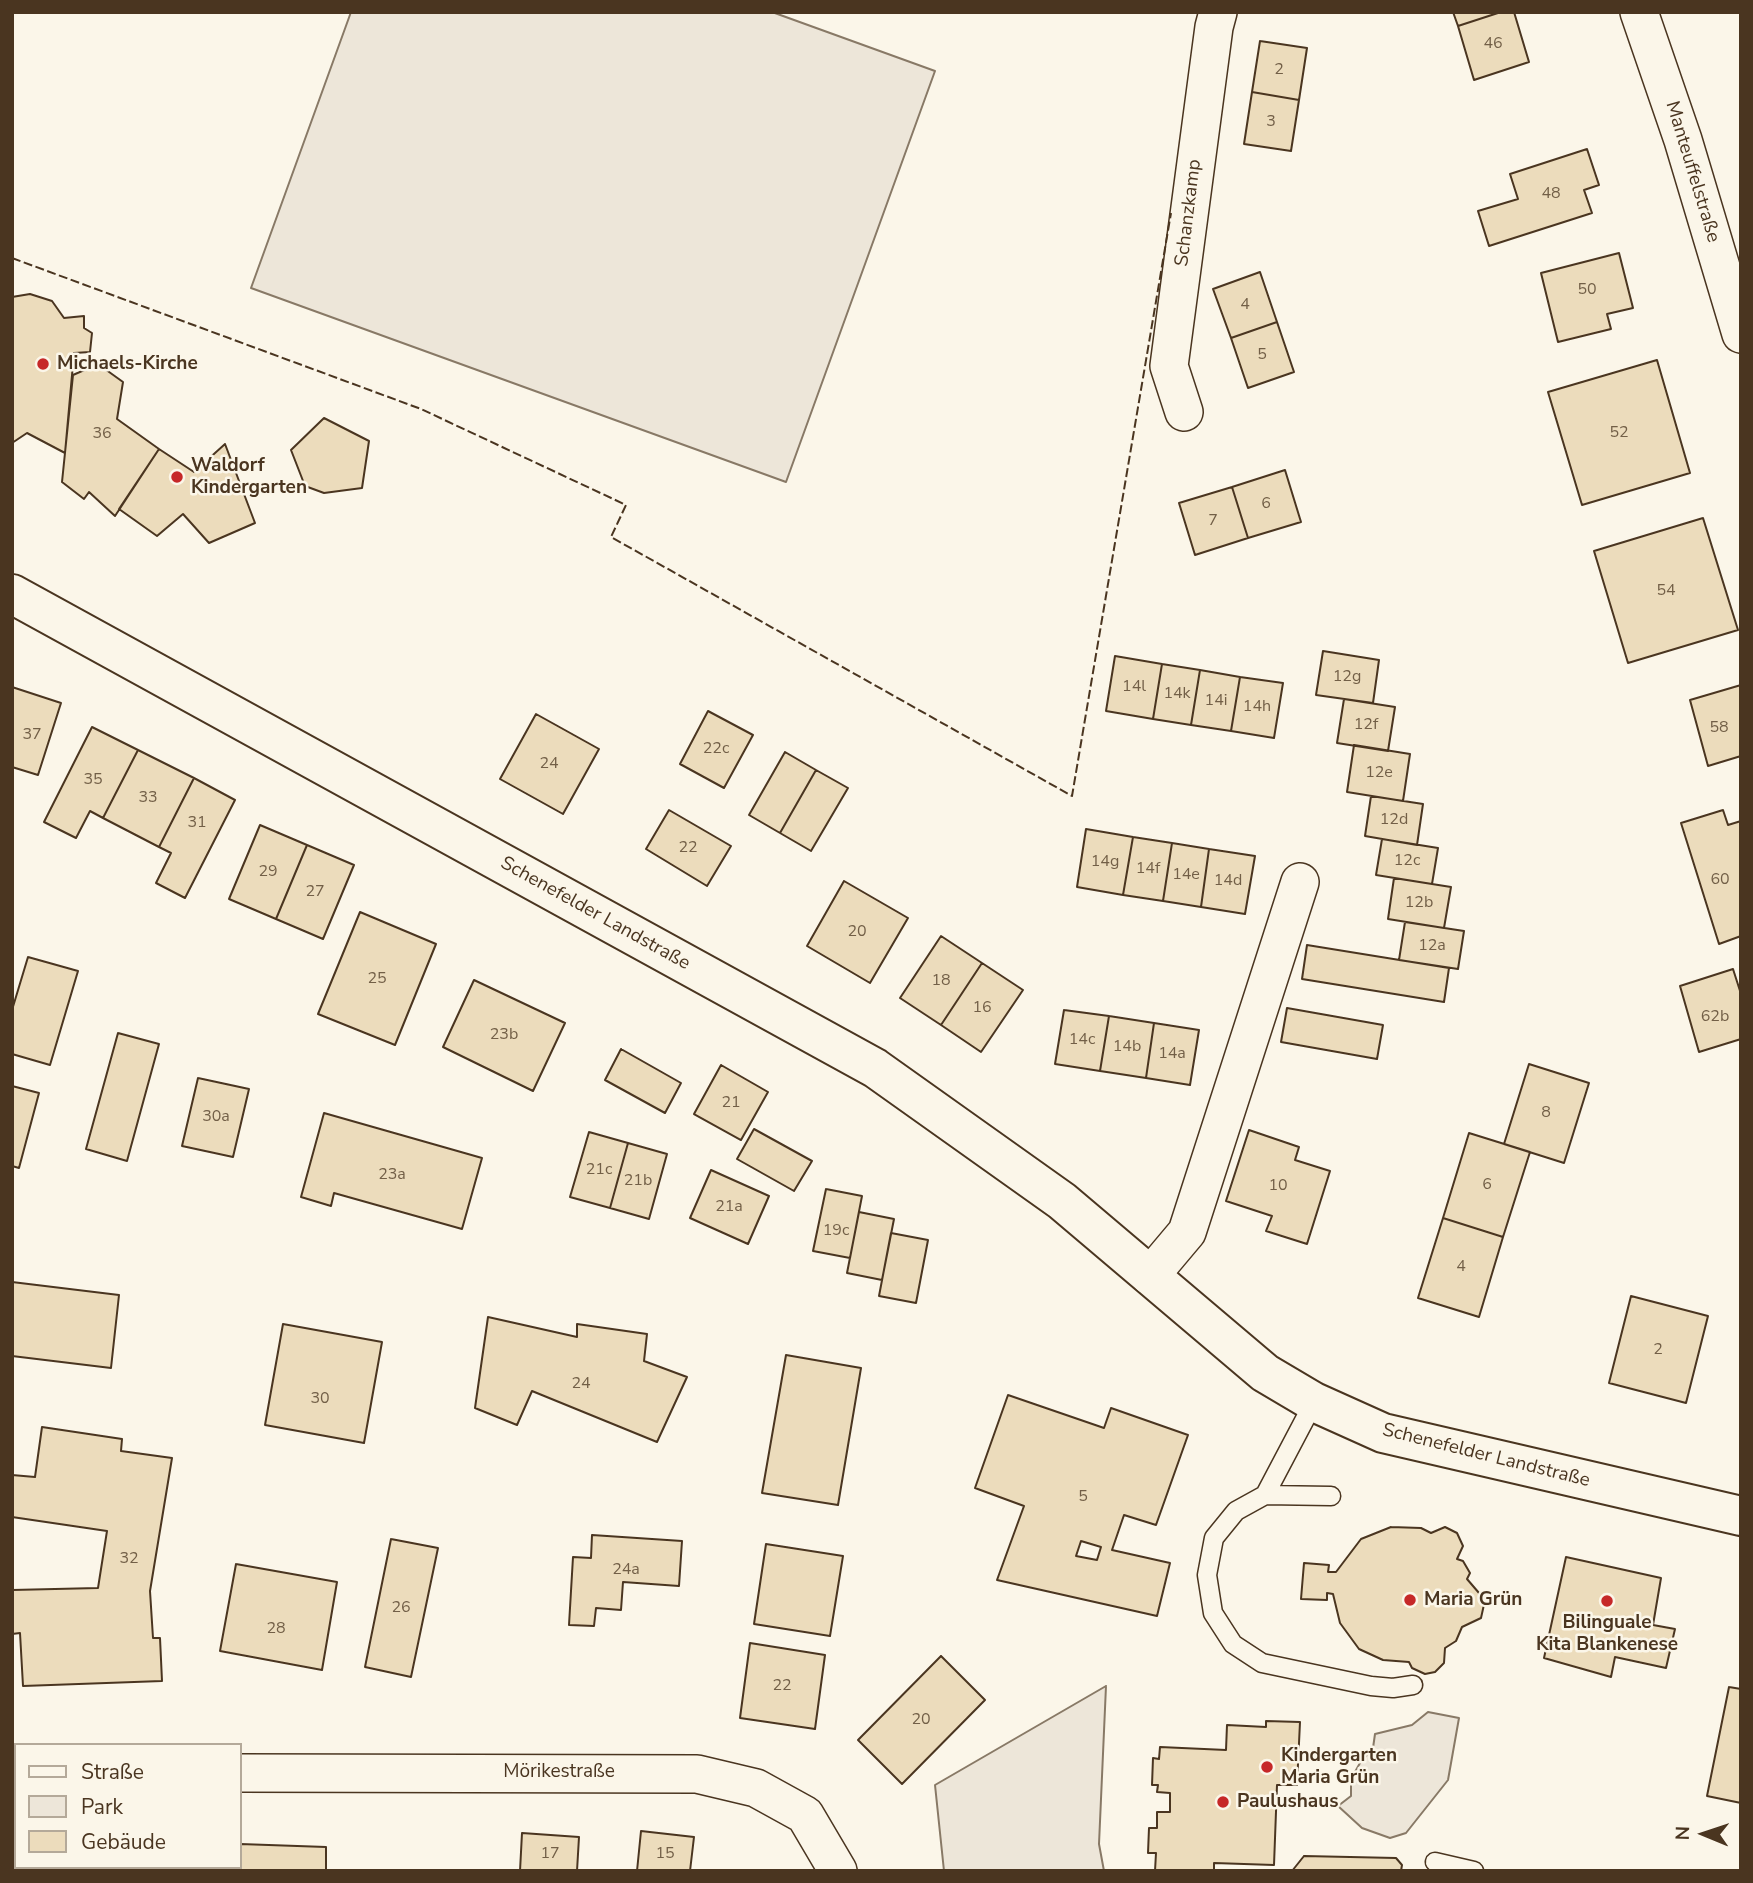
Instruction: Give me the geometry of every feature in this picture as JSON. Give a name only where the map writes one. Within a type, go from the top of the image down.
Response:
[{"type":"main road","name":"Schenefelder Landstraße","points":[[12,594],[875,1068],[1062,1200],[1265,1373],[1314,1402],[1383,1433],[1741,1516]]},
{"type":"street","name":"Schanzkamp","points":[[1184,412],[1169,366],[1218,12]]},
{"type":"street","name":"Manteuffelstraße","points":[[1639,12],[1699,189],[1741,334]]},
{"type":"street","points":[[1150,1276],[1187,1232],[1300,882]]},
{"type":"street","name":"Mörikestraße","points":[[242,1773],[698,1774],[756,1788],[805,1815],[838,1871]]},
{"type":"lane","points":[[1265,1495],[1314,1402]]},
{"type":"lane","points":[[1331,1496],[1265,1495],[1236,1511],[1214,1538],[1207,1575],[1213,1613],[1233,1644],[1262,1663],[1371,1686],[1394,1688],[1413,1685]]},
{"type":"lane","points":[[1435,1862],[1474,1871]]},
{"type":"green space","points":[[351,12],[772,12],[935,71],[786,482],[251,288]]},
{"type":"green space","points":[[1106,1686],[1099,1844],[1104,1871],[944,1871],[935,1785]]},
{"type":"green space","points":[[1428,1712],[1459,1718],[1448,1780],[1406,1833],[1390,1838],[1362,1828],[1338,1806],[1351,1796],[1351,1779],[1373,1748],[1375,1734],[1412,1725]]},
{"type":"building","points":[[1453,12],[1501,12],[1458,26]]},
{"type":"building","points":[[1501,12],[1514,12],[1529,62],[1474,80],[1458,26]]},
{"type":"building","points":[[1260,41],[1307,48],[1299,100],[1252,92]]},
{"type":"building","points":[[1252,92],[1299,100],[1291,151],[1244,144]]},
{"type":"building","points":[[1587,149],[1599,185],[1584,190],[1592,213],[1489,246],[1478,211],[1518,199],[1510,174]]},
{"type":"building","points":[[1619,253],[1633,308],[1607,314],[1611,329],[1558,342],[1541,273]]},
{"type":"building","points":[[1260,272],[1277,322],[1231,338],[1213,289]]},
{"type":"building","name":"Michaels-Kirche","points":[[30,294],[52,301],[64,318],[84,316],[84,328],[92,333],[90,352],[74,353],[65,453],[27,433],[12,443],[12,297]]},
{"type":"building","points":[[1277,322],[1294,372],[1248,388],[1231,338]]},
{"type":"building","points":[[1657,360],[1690,473],[1582,505],[1548,392]]},
{"type":"building","points":[[98,364],[123,382],[117,419],[159,449],[115,516],[89,492],[84,499],[62,482],[73,375]]},
{"type":"building","points":[[324,418],[369,441],[362,488],[324,493],[305,486],[291,450]]},
{"type":"building","points":[[225,444],[255,523],[209,543],[183,514],[157,536],[119,509],[159,449],[194,472]]},
{"type":"building","points":[[1285,470],[1301,522],[1248,538],[1232,487]]},
{"type":"building","points":[[1232,487],[1248,538],[1195,555],[1179,503]]},
{"type":"building","points":[[1703,518],[1738,630],[1628,663],[1594,551]]},
{"type":"building","points":[[1323,651],[1379,660],[1373,703],[1316,695]]},
{"type":"building","points":[[1115,656],[1162,664],[1153,719],[1106,711]]},
{"type":"building","points":[[1162,664],[1200,670],[1191,725],[1153,719]]},
{"type":"building","points":[[1200,670],[1240,677],[1231,731],[1191,725]]},
{"type":"building","points":[[1240,677],[1283,683],[1274,738],[1231,731]]},
{"type":"building","points":[[1741,685],[1741,756],[1708,766],[1690,700]]},
{"type":"building","points":[[12,687],[61,703],[38,775],[12,767]]},
{"type":"building","points":[[1344,699],[1395,707],[1388,751],[1337,743]]},
{"type":"building","points":[[708,711],[753,735],[724,788],[680,764]]},
{"type":"building","points":[[536,714],[599,749],[563,814],[500,779]]},
{"type":"building","points":[[92,727],[138,750],[103,818],[90,811],[76,838],[44,822]]},
{"type":"building","points":[[1354,745],[1410,754],[1403,801],[1347,792]]},
{"type":"building","points":[[138,750],[194,778],[159,847],[103,818]]},
{"type":"building","points":[[785,752],[816,770],[780,833],[749,815]]},
{"type":"building","points":[[816,770],[848,788],[811,851],[780,833]]},
{"type":"building","points":[[194,778],[235,800],[185,898],[156,883],[171,853],[159,847]]},
{"type":"building","points":[[1371,796],[1423,804],[1417,845],[1365,836]]},
{"type":"building","points":[[669,810],[731,846],[707,886],[646,849]]},
{"type":"building","points":[[1723,810],[1728,825],[1741,821],[1741,936],[1719,944],[1681,823]]},
{"type":"building","points":[[260,825],[307,845],[276,919],[229,899]]},
{"type":"building","points":[[1086,829],[1133,837],[1123,895],[1077,887]]},
{"type":"building","points":[[1133,837],[1172,843],[1163,901],[1123,895]]},
{"type":"building","points":[[1382,839],[1438,848],[1432,884],[1376,875]]},
{"type":"building","points":[[1172,843],[1209,849],[1201,907],[1163,901]]},
{"type":"building","points":[[307,845],[354,865],[323,939],[276,919]]},
{"type":"building","points":[[1209,849],[1255,856],[1245,914],[1201,907]]},
{"type":"building","points":[[1394,878],[1451,887],[1444,928],[1388,919]]},
{"type":"building","points":[[844,881],[908,918],[870,983],[807,946]]},
{"type":"building","points":[[360,912],[436,944],[395,1045],[318,1014]]},
{"type":"building","points":[[1405,922],[1464,931],[1458,969],[1399,960]]},
{"type":"building","points":[[941,936],[982,963],[941,1025],[900,998]]},
{"type":"building","points":[[1307,945],[1449,968],[1444,1002],[1302,979]]},
{"type":"building","points":[[28,957],[78,971],[50,1065],[12,1054],[12,1010]]},
{"type":"building","points":[[982,963],[1023,990],[981,1052],[941,1025]]},
{"type":"building","points":[[1733,969],[1741,994],[1741,1039],[1699,1052],[1680,986]]},
{"type":"building","points":[[474,980],[565,1023],[533,1091],[443,1047]]},
{"type":"building","points":[[1287,1008],[1383,1025],[1377,1059],[1281,1042]]},
{"type":"building","points":[[1064,1010],[1109,1016],[1100,1071],[1055,1064]]},
{"type":"building","points":[[1109,1016],[1154,1023],[1146,1078],[1100,1071]]},
{"type":"building","points":[[1154,1023],[1199,1030],[1190,1085],[1146,1078]]},
{"type":"building","points":[[118,1033],[159,1044],[127,1161],[86,1149]]},
{"type":"building","points":[[621,1049],[681,1083],[665,1113],[605,1080]]},
{"type":"building","points":[[1529,1064],[1589,1083],[1564,1163],[1504,1144]]},
{"type":"building","points":[[721,1065],[768,1092],[741,1140],[694,1114]]},
{"type":"building","points":[[198,1078],[249,1089],[233,1157],[182,1146]]},
{"type":"building","points":[[12,1086],[39,1093],[19,1168],[12,1166]]},
{"type":"building","points":[[324,1113],[482,1158],[462,1229],[334,1193],[331,1206],[301,1197]]},
{"type":"building","points":[[754,1129],[812,1161],[794,1191],[737,1159]]},
{"type":"building","points":[[1249,1130],[1299,1147],[1295,1160],[1330,1171],[1307,1244],[1266,1231],[1272,1216],[1226,1201]]},
{"type":"building","points":[[589,1132],[628,1143],[610,1208],[570,1197]]},
{"type":"building","points":[[1469,1133],[1530,1152],[1503,1237],[1443,1218]]},
{"type":"building","points":[[628,1143],[667,1154],[649,1219],[610,1208]]},
{"type":"building","points":[[711,1170],[769,1196],[748,1244],[690,1218]]},
{"type":"building","points":[[826,1189],[862,1196],[850,1258],[813,1251]]},
{"type":"building","points":[[859,1212],[894,1219],[882,1280],[847,1273]]},
{"type":"building","points":[[1443,1218],[1503,1237],[1479,1317],[1418,1298]]},
{"type":"building","points":[[891,1233],[928,1240],[916,1303],[879,1296]]},
{"type":"building","points":[[12,1282],[119,1295],[111,1368],[12,1356]]},
{"type":"building","points":[[1631,1296],[1708,1316],[1686,1403],[1609,1383]]},
{"type":"building","points":[[488,1317],[577,1337],[577,1324],[647,1334],[644,1361],[687,1377],[657,1442],[532,1391],[517,1425],[475,1408]]},
{"type":"building","points":[[283,1324],[382,1342],[364,1443],[265,1425]]},
{"type":"building","points":[[786,1355],[861,1368],[838,1505],[762,1493]]},
{"type":"building","points":[[1008,1395],[1104,1428],[1111,1408],[1188,1435],[1156,1525],[1124,1515],[1112,1550],[1170,1563],[1157,1616],[997,1580],[1024,1506],[975,1488]],"holes":[[[1081,1541],[1101,1547],[1097,1560],[1076,1556]]]},
{"type":"building","points":[[42,1427],[122,1439],[121,1451],[172,1458],[150,1591],[153,1638],[160,1638],[162,1681],[23,1686],[20,1633],[12,1634],[12,1590],[98,1588],[107,1531],[12,1517],[12,1475],[35,1477]]},
{"type":"building","name":"Maria Grün","points":[[1391,1527],[1421,1528],[1431,1533],[1445,1527],[1457,1533],[1463,1546],[1457,1559],[1463,1561],[1470,1573],[1467,1579],[1485,1600],[1481,1618],[1462,1627],[1456,1641],[1445,1648],[1444,1663],[1435,1672],[1425,1674],[1412,1668],[1409,1662],[1383,1660],[1359,1649],[1340,1623],[1333,1594],[1327,1593],[1327,1600],[1301,1599],[1304,1563],[1329,1565],[1328,1572],[1336,1572],[1361,1539]]},
{"type":"building","points":[[592,1535],[682,1541],[679,1586],[623,1582],[621,1610],[596,1608],[594,1626],[569,1625],[573,1557],[591,1558]]},
{"type":"building","points":[[391,1539],[438,1548],[411,1677],[365,1667]]},
{"type":"building","points":[[766,1544],[843,1556],[830,1636],[754,1624]]},
{"type":"building","name":"Bilinguale Kita Blankenese","points":[[1566,1557],[1661,1578],[1653,1625],[1675,1629],[1666,1668],[1615,1657],[1611,1677],[1544,1658]]},
{"type":"building","points":[[236,1564],[337,1582],[322,1670],[220,1651]]},
{"type":"building","points":[[750,1643],[825,1655],[815,1729],[740,1718]]},
{"type":"building","points":[[941,1656],[985,1700],[902,1784],[858,1740]]},
{"type":"building","points":[[1729,1687],[1741,1689],[1741,1803],[1707,1796]]},
{"type":"building","name":"Paulushaus","points":[[1266,1721],[1300,1722],[1297,1785],[1277,1785],[1274,1865],[1214,1863],[1214,1871],[1155,1871],[1156,1853],[1148,1853],[1149,1828],[1157,1828],[1157,1812],[1170,1812],[1170,1793],[1157,1792],[1158,1785],[1152,1785],[1153,1758],[1159,1759],[1160,1747],[1226,1750],[1227,1725],[1266,1727]]},
{"type":"building","points":[[641,1831],[694,1837],[690,1871],[637,1871]]},
{"type":"building","points":[[522,1833],[579,1837],[577,1871],[520,1871]]},
{"type":"building","points":[[242,1844],[326,1847],[326,1871],[176,1871],[242,1869]]},
{"type":"building","points":[[1304,1856],[1396,1858],[1402,1865],[1401,1871],[1292,1871]]},
{"type":"building","points":[[94,1869],[95,1871],[12,1871]]},
{"type":"fence","points":[[12,258],[421,409],[626,505],[611,537],[1072,796],[1171,213]]},
{"type":"place","name":"Michaels-Kirche","points":[[43,364]]},
{"type":"place","name":"Waldorf Kindergarten","points":[[177,477]]},
{"type":"place","name":"Maria Grün","points":[[1410,1600]]},
{"type":"place","name":"Bilinguale Kita Blankenese","points":[[1607,1601]]},
{"type":"place","name":"Kindergarten Maria Grün","points":[[1267,1767]]},
{"type":"place","name":"Paulushaus","points":[[1223,1802]]}]
